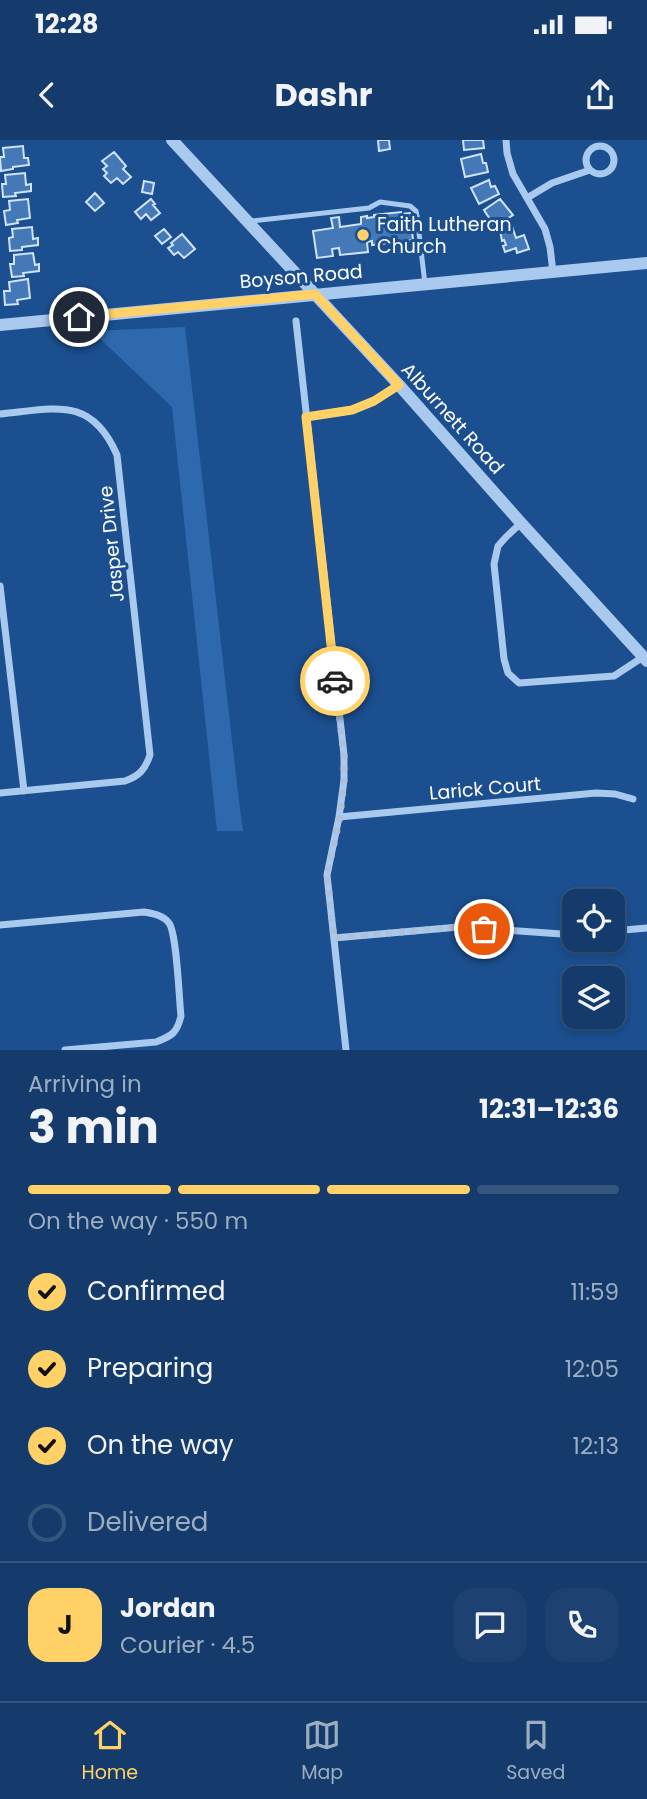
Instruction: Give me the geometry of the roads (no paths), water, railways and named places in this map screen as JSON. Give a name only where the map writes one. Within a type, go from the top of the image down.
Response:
[{"type":"street","name":"Alburnett Road","points":[[172,140],[399,385],[645,659]]},
{"type":"street","points":[[506,140],[513,174],[545,229],[553,272]]},
{"type":"street","points":[[527,198],[552,183],[590,170],[599,174],[608,172],[615,159],[611,150],[602,146],[590,150],[586,158],[590,170]]},
{"type":"street","name":"Boyson Road","points":[[0,325],[647,263]]},
{"type":"street","points":[[296,321],[344,755],[340,817],[327,875],[346,1050]]},
{"type":"street","points":[[306,417],[352,410],[374,401],[399,385]]},
{"type":"street","name":"Jasper Drive","points":[[0,414],[62,408],[84,413],[99,423],[117,455],[150,755],[146,767],[137,776],[125,781],[24,791]]},
{"type":"street","points":[[521,523],[498,546],[494,564],[504,659],[508,673],[519,683],[614,676],[645,659]]},
{"type":"street","points":[[0,586],[24,791],[0,793]]},
{"type":"street","name":"Larick Court","points":[[340,817],[596,793],[634,799]]},
{"type":"street","points":[[0,925],[144,912],[160,915],[170,924],[174,937],[181,1016],[178,1028],[169,1037],[156,1042],[65,1050]]},
{"type":"street","points":[[334,938],[458,927],[562,934]]},
{"type":"street","points":[[625,930],[647,928]]},
{"type":"lane","points":[[248,222],[369,208],[380,202],[410,206],[417,216],[425,284]]},
{"type":"place","name":"Faith Lutheran Church","points":[[363,235]]}]
